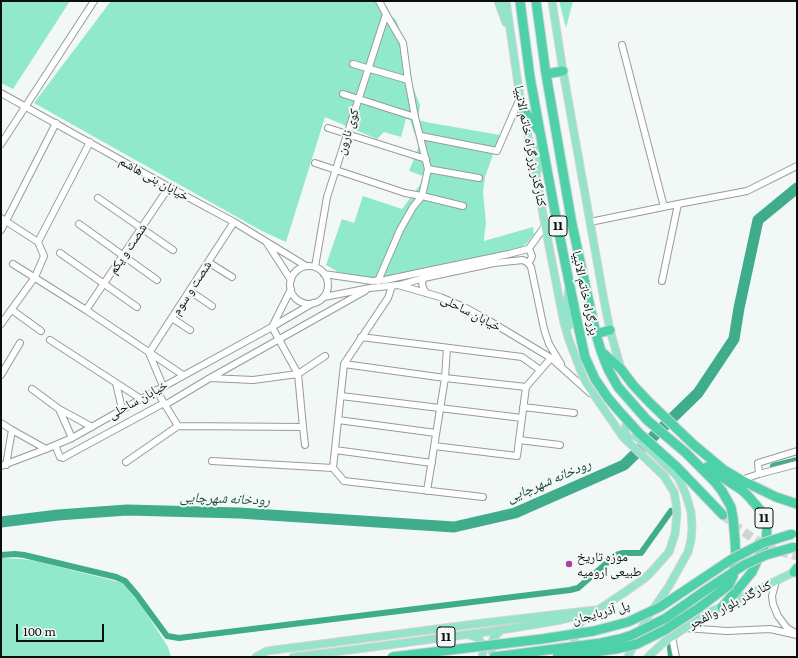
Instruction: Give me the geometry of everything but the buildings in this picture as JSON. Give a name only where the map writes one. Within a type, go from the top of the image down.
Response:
[{"type":"highway","name":"بزرگراه خاتم الانبیا","points":[[520,1],[530,77],[540,133],[585,357],[595,379],[635,432]]},
{"type":"highway","name":"بزرگراه خاتم الانبیا","points":[[536,1],[546,74],[572,224],[601,351],[608,369],[618,387],[647,420],[686,453]]},
{"type":"highway","points":[[546,74],[563,71]]},
{"type":"highway","points":[[522,108],[540,133]]},
{"type":"highway","points":[[596,334],[610,330]]},
{"type":"highway","name":"11","points":[[601,351],[621,369],[633,385],[650,403],[724,470],[776,497],[797,504]]},
{"type":"highway","name":"11","points":[[635,432],[723,515]]},
{"type":"highway","points":[[558,657],[616,649],[637,644],[678,622],[716,596],[729,585],[733,576],[736,562],[735,531],[731,507],[722,491],[714,481],[686,453]]},
{"type":"highway","name":"11","points":[[686,453],[743,491],[761,511],[765,519],[767,528],[766,542],[759,558],[752,572],[722,607]]},
{"type":"highway","name":"پل آذربایجان","points":[[392,657],[549,638],[594,631],[628,622],[660,607],[732,559],[763,543],[792,534],[797,534]]},
{"type":"highway","name":"پل آذربایجان","points":[[495,657],[601,643],[632,635],[666,618],[744,565],[766,555],[797,547]]},
{"type":"main road","points":[[498,1],[512,41]]},
{"type":"main road","name":"کنارگذر بزرگراه خاتم الانبیا","points":[[506,1],[520,98],[564,323],[573,352],[585,382],[623,437],[666,478]]},
{"type":"main road","points":[[552,1],[563,71],[610,330],[621,369]]},
{"type":"main road","points":[[537,179],[540,133]]},
{"type":"main road","points":[[570,286],[567,305],[573,352]]},
{"type":"main road","points":[[611,401],[618,415],[626,425],[635,432]]},
{"type":"main road","points":[[626,425],[625,432],[628,437],[659,466],[666,478]]},
{"type":"main road","points":[[628,657],[647,618],[669,586],[688,552],[692,527],[691,512],[676,472]]},
{"type":"main road","name":"11","points":[[293,657],[501,630],[561,620],[598,610],[645,578],[669,552],[675,534],[677,513],[674,492],[666,478]]},
{"type":"main road","name":"کنارگذر بلوار والفجر","points":[[648,657],[672,637],[710,612],[796,571]]},
{"type":"main road","points":[[256,657],[267,651],[483,623],[598,610]]},
{"type":"main road","points":[[574,657],[575,633],[579,624],[598,610]]},
{"type":"main road","points":[[495,657],[492,652],[491,645],[494,637],[501,630]]},
{"type":"main road","points":[[466,634],[472,635],[479,640],[482,647],[482,657]]},
{"type":"main road","points":[[653,657],[657,648]]},
{"type":"street","points":[[1,144],[94,1]]},
{"type":"street","points":[[378,281],[400,230],[413,207],[422,196],[428,169],[415,117],[403,42],[379,1]]},
{"type":"street","name":"کوی نارون","points":[[315,267],[327,197],[386,14]]},
{"type":"street","points":[[622,45],[664,207]]},
{"type":"street","points":[[354,64],[408,80]]},
{"type":"street","name":"خیابان بنی هاشم","points":[[1,93],[234,222],[306,266]]},
{"type":"street","points":[[343,94],[415,117]]},
{"type":"street","points":[[420,136],[497,151],[520,98]]},
{"type":"street","points":[[1,230],[4,220],[56,124]]},
{"type":"street","points":[[328,128],[426,159]]},
{"type":"street","points":[[38,242],[90,142]]},
{"type":"street","points":[[314,163],[405,193],[462,206]]},
{"type":"street","points":[[590,222],[747,191],[797,166]]},
{"type":"street","points":[[428,169],[479,178]]},
{"type":"street","name":"شصت و یکم","points":[[86,310],[169,187]]},
{"type":"street","points":[[98,198],[173,250]]},
{"type":"street","points":[[662,281],[678,204]]},
{"type":"street","points":[[1,324],[35,277],[44,256],[38,242],[4,220]]},
{"type":"street","name":"شصت و سوم","points":[[149,353],[234,222]]},
{"type":"street","points":[[79,224],[157,280]]},
{"type":"street","points":[[324,274],[378,281],[509,254],[528,249],[545,226]]},
{"type":"street","points":[[266,241],[291,280]]},
{"type":"street","points":[[528,249],[530,250],[532,256],[528,263]]},
{"type":"street","points":[[60,253],[137,307]]},
{"type":"street","points":[[333,468],[344,364],[395,286],[424,278],[494,263],[523,260],[531,266],[544,329],[549,344],[564,369]]},
{"type":"street","points":[[208,262],[232,277]]},
{"type":"street","points":[[13,264],[86,310],[183,375]]},
{"type":"street","points":[[306,266],[315,267],[324,274],[328,283],[328,288],[324,297],[317,302],[308,304],[295,297],[291,289],[291,280],[296,271],[301,268],[306,266]]},
{"type":"street","points":[[424,278],[422,282],[426,293]]},
{"type":"street","name":"خیابان ساحلی","points":[[324,297],[370,288],[395,286],[440,297],[464,307],[488,320],[551,358],[597,399]]},
{"type":"street","points":[[55,445],[60,457],[63,458],[165,404],[370,288]]},
{"type":"street","points":[[291,289],[272,327],[298,374],[305,445]]},
{"type":"street","points":[[190,290],[212,306]]},
{"type":"street","name":"خیابان ساحلی","points":[[3,465],[72,438],[140,398],[272,327],[313,303]]},
{"type":"street","points":[[12,310],[41,331]]},
{"type":"street","points":[[172,318],[190,330]]},
{"type":"street","points":[[361,337],[522,357],[540,370]]},
{"type":"street","points":[[50,340],[116,384],[140,398]]},
{"type":"street","points":[[1,375],[20,343]]},
{"type":"street","points":[[427,491],[445,378],[447,348]]},
{"type":"street","points":[[149,353],[163,386]]},
{"type":"street","points":[[210,378],[253,380],[298,374],[325,356]]},
{"type":"street","points":[[434,446],[517,456],[526,387],[551,358]]},
{"type":"street","points":[[344,364],[445,378],[526,387]]},
{"type":"street","points":[[116,384],[122,409]]},
{"type":"street","points":[[32,389],[59,410],[92,427]]},
{"type":"street","points":[[156,390],[178,426]]},
{"type":"street","points":[[340,396],[522,418]]},
{"type":"street","points":[[523,407],[574,413]]},
{"type":"street","points":[[59,410],[72,438]]},
{"type":"street","points":[[338,420],[436,433]]},
{"type":"street","points":[[1,423],[46,449]]},
{"type":"street","points":[[126,462],[178,426],[303,427]]},
{"type":"street","points":[[3,465],[12,430]]},
{"type":"street","points":[[519,440],[560,445]]},
{"type":"street","points":[[335,450],[432,462]]},
{"type":"street","points":[[759,474],[758,464],[797,451]]},
{"type":"street","points":[[212,461],[333,468],[344,481],[483,497]]},
{"type":"street","points":[[741,480],[797,464]]},
{"type":"street","points":[[776,581],[772,596],[773,604],[778,616],[787,628],[797,634]]},
{"type":"street","points":[[685,628],[727,631],[770,629],[797,634]]},
{"type":"street","points":[[672,637],[676,657]]},
{"type":"green space","points":[[1,1],[70,1],[13,89],[1,83]]},
{"type":"green space","points":[[111,1],[378,1],[382,8],[396,20],[405,43],[409,78],[420,105],[418,120],[500,135],[485,177],[483,192],[486,223],[484,241],[533,227],[534,234],[522,247],[514,250],[502,254],[423,268],[408,279],[401,281],[390,281],[338,272],[326,265],[342,219],[354,223],[363,196],[402,209],[420,185],[423,176],[409,171],[419,146],[410,120],[406,119],[401,137],[384,132],[377,139],[325,117],[286,242],[262,231],[34,103]]},
{"type":"green space","points":[[559,1],[573,1],[566,28]]},
{"type":"green space","points":[[1,558],[36,561],[123,583],[143,608],[168,647],[171,657],[1,657]]},
{"type":"waterway","name":"رودخانه شهرچایی","points":[[1,522],[58,515],[127,510],[239,513],[454,527],[515,513],[624,465],[698,393],[734,339],[739,308],[758,220],[797,188]]},
{"type":"waterway","points":[[773,466],[797,460]]},
{"type":"waterway","points":[[1,555],[24,555],[116,577],[125,581],[167,636],[179,638],[578,588],[616,555],[623,553],[641,553],[671,511]]},
{"type":"waterway","points":[[671,639],[671,657]]},
{"type":"tunnel","points":[[723,515],[738,528],[759,542],[774,550],[797,556]]},
{"type":"place","name":"موزه تاریخ طبیعی ارومیه","points":[[569,564]]}]
